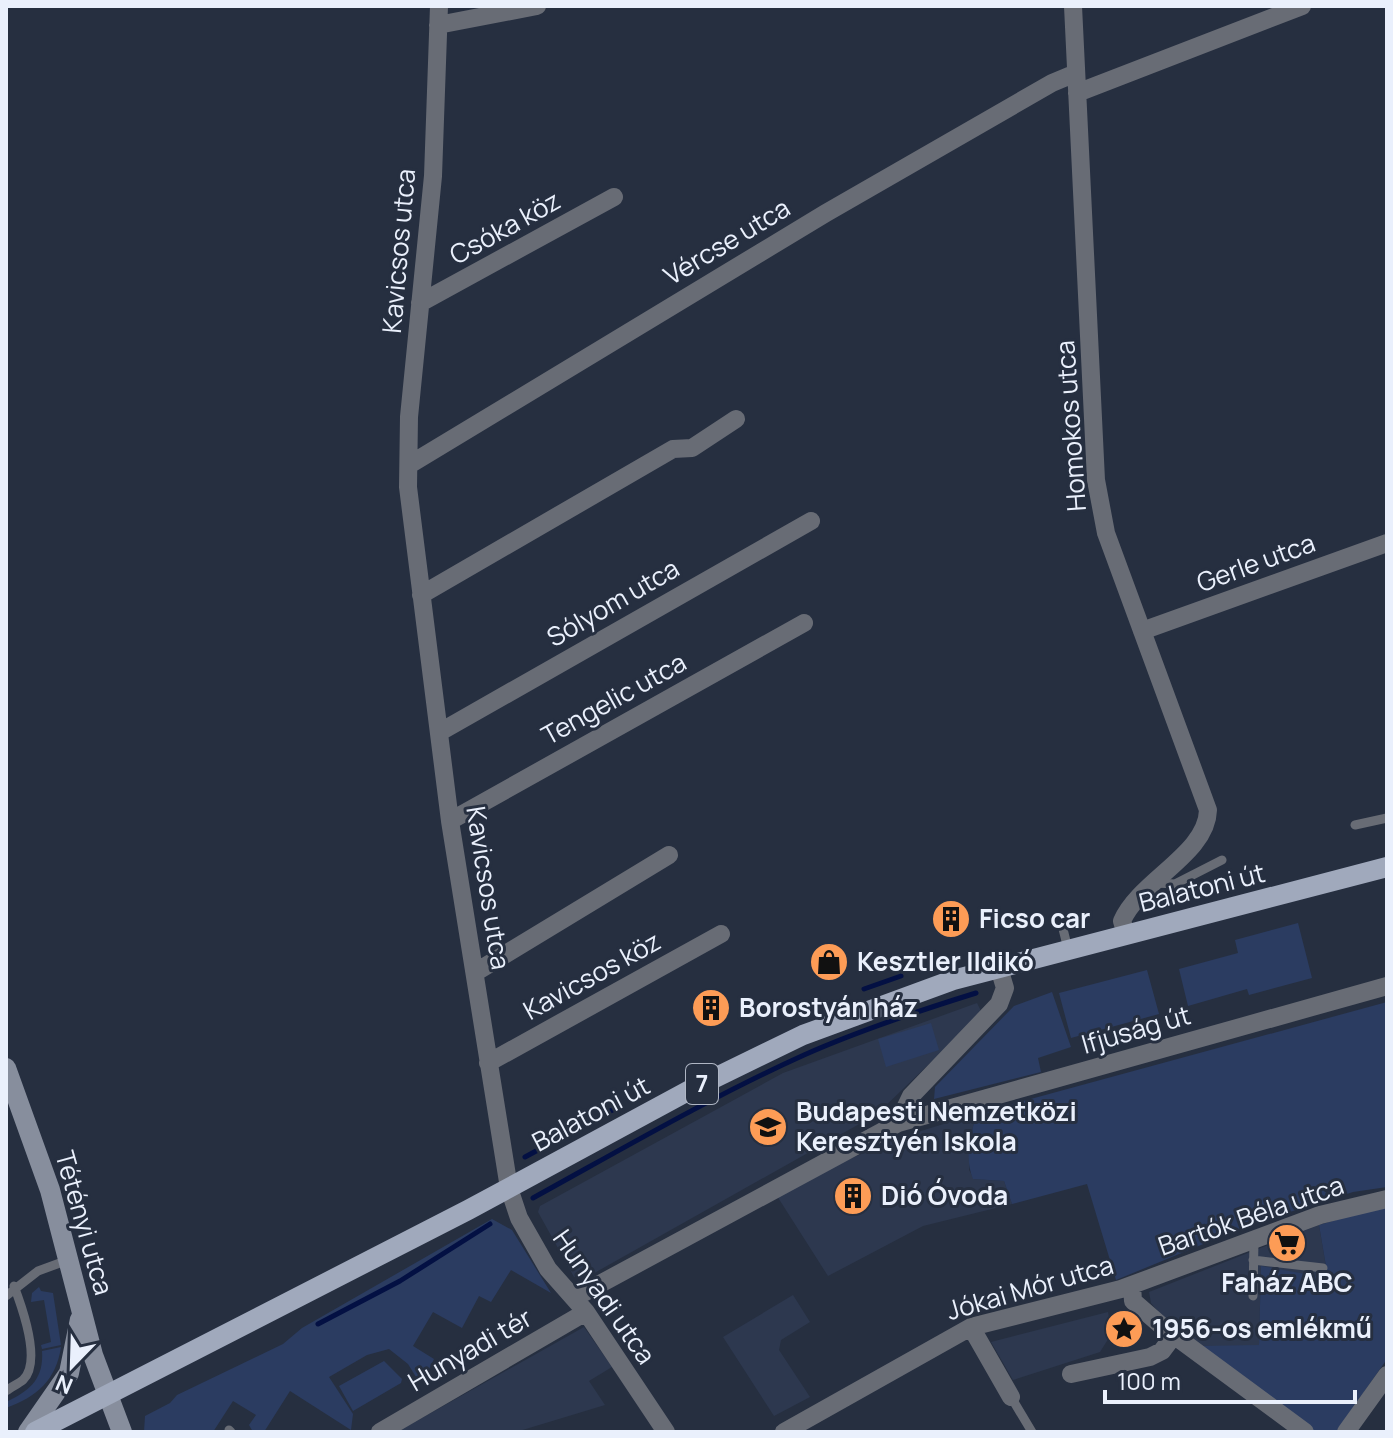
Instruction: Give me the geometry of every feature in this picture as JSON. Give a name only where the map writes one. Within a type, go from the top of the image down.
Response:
[{"type":"main road","name":"Balatoni út","points":[[35,1432],[509,1188],[758,1055],[903,996],[1068,949],[1387,867]]},
{"type":"street","points":[[438,16],[537,6]]},
{"type":"street","name":"Homokos utca","points":[[1073,6],[1096,480],[1106,533],[1208,810],[1203,832],[1129,904],[1122,921],[1126,934]]},
{"type":"street","points":[[1077,93],[1302,6]]},
{"type":"street","name":"Kavicsos utca","points":[[438,16],[433,176],[420,303],[409,465],[421,595],[450,821],[509,1188]]},
{"type":"street","name":"Vércse utca","points":[[409,465],[826,213],[1052,83],[1076,73]]},
{"type":"street","name":"Csóka köz","points":[[420,303],[614,197]]},
{"type":"street","points":[[421,595],[673,449],[692,448],[736,419]]},
{"type":"street","name":"Sólyom utca","points":[[440,732],[811,521]]},
{"type":"street","name":"Gerle utca","points":[[1142,631],[1387,543]]},
{"type":"street","name":"Tengelic utca","points":[[450,821],[804,623]]},
{"type":"street","points":[[476,972],[669,855]]},
{"type":"street","name":"Kavicsos köz","points":[[488,1063],[721,934]]},
{"type":"street","points":[[898,1123],[911,1096],[999,1004],[1005,988],[999,968]]},
{"type":"street","name":"Ifjúság út","points":[[580,1305],[898,1123],[1387,986]]},
{"type":"street","name":"Tétényi utca","points":[[6,1068],[50,1190],[81,1312],[122,1432]]},
{"type":"street","name":"Hunyadi utca","points":[[509,1188],[519,1218],[548,1269],[580,1305],[666,1432]]},
{"type":"street","name":"Bartók Béla utca","points":[[1132,1285],[1320,1215],[1387,1199]]},
{"type":"street","name":"Jókai Mór utca","points":[[784,1432],[971,1327],[1132,1285],[1133,1301],[1305,1432]]},
{"type":"street","name":"Hunyadi tér","points":[[380,1432],[580,1305]]},
{"type":"street","points":[[28,1432],[69,1373],[81,1312]]},
{"type":"street","points":[[971,1327],[1011,1397]]},
{"type":"street","points":[[1071,1374],[1150,1357],[1162,1351],[1174,1335]]},
{"type":"street","points":[[1346,1432],[1387,1375]]},
{"type":"lane","points":[[1355,825],[1387,818]]},
{"type":"lane","points":[[1152,883],[1175,884],[1222,860]]},
{"type":"lane","points":[[1062,925],[1068,949]]},
{"type":"lane","points":[[1253,1296],[1254,1240]]},
{"type":"lane","points":[[6,1296],[14,1286],[38,1271],[68,1260]]},
{"type":"lane","points":[[1253,1260],[1323,1268]]},
{"type":"lane","points":[[6,1391],[25,1379],[29,1367],[29,1330],[14,1286]]},
{"type":"lane","points":[[1011,1397],[1032,1432]]},
{"type":"shaded area","points":[[1298,923],[1312,978],[1249,995],[1247,989],[1188,1006],[1179,969],[1238,953],[1235,940]]},
{"type":"shaded area","points":[[1147,970],[1159,1014],[1071,1038],[1059,993]]},
{"type":"shaded area","points":[[1052,992],[1071,1047],[1038,1058],[1041,1072],[934,1099],[935,1087],[1014,1006]]},
{"type":"shaded area","points":[[1387,1002],[1387,1187],[1353,1192],[1252,1224],[1116,1280],[1087,1184],[1012,1204],[1004,1181],[973,1179],[969,1155],[976,1114]]},
{"type":"shaded area","name":"Budapesti Nemzetközi Keresztyén Iskola","points":[[977,1003],[982,1013],[877,1114],[589,1276],[574,1277],[538,1212],[540,1206],[783,1073]]},
{"type":"shaded area","points":[[931,1023],[939,1050],[886,1067],[878,1039]]},
{"type":"shaded area","points":[[976,1114],[970,1140],[969,1170],[974,1179],[1004,1181],[1012,1204],[923,1226],[828,1276],[777,1196],[895,1139]]},
{"type":"shaded area","points":[[1387,1205],[1387,1359],[1336,1432],[1315,1432],[1201,1346],[1259,1345],[1261,1266],[1328,1278],[1319,1225]]},
{"type":"shaded area","points":[[492,1219],[512,1230],[551,1293],[511,1270],[491,1302],[479,1296],[462,1328],[433,1312],[413,1346],[434,1359],[427,1373],[416,1377],[408,1364],[389,1349],[367,1355],[329,1377],[353,1414],[351,1430],[290,1391],[264,1432],[253,1432],[249,1425],[256,1415],[233,1401],[213,1432],[144,1432],[145,1416],[170,1403],[177,1395],[283,1344],[302,1328]]},
{"type":"shaded area","points":[[1319,1225],[1328,1278],[1261,1267],[1259,1346],[1201,1346],[1166,1321],[1151,1303],[1149,1292]]},
{"type":"shaded area","points":[[39,1287],[41,1291],[53,1293],[61,1345],[42,1349],[41,1345],[51,1342],[44,1300],[31,1302],[32,1293]]},
{"type":"shaded area","points":[[793,1295],[810,1322],[781,1340],[779,1350],[810,1397],[774,1416],[723,1337]]},
{"type":"shaded area","points":[[1108,1312],[1112,1333],[1100,1352],[1013,1380],[991,1342]]},
{"type":"shaded area","points":[[584,1327],[612,1367],[589,1381],[605,1405],[516,1432],[397,1432]]},
{"type":"shaded area","points":[[61,1347],[55,1369],[43,1386],[36,1393],[6,1408],[6,1402],[22,1393],[38,1377],[42,1351]]},
{"type":"shaded area","points":[[384,1361],[402,1379],[401,1383],[353,1411],[339,1386]]},
{"type":"waterway","points":[[864,989],[901,976]]},
{"type":"waterway","points":[[533,1198],[769,1071],[846,1037],[976,993]]},
{"type":"waterway","points":[[603,1115],[620,1106]]},
{"type":"waterway","points":[[525,1157],[590,1122]]},
{"type":"waterway","points":[[318,1324],[400,1281],[490,1224]]},
{"type":"place","name":"Ficso car","points":[[951,919]]},
{"type":"place","name":"Kesztler Ildikó","points":[[829,962]]},
{"type":"place","name":"Borostyán ház","points":[[711,1008]]},
{"type":"place","name":"Budapesti Nemzetközi Keresztyén Iskola","points":[[768,1127]]},
{"type":"place","name":"Dió Óvoda","points":[[853,1196]]},
{"type":"place","name":"Faház ABC","points":[[1287,1243]]},
{"type":"place","name":"1956-os emlékmű","points":[[1124,1329]]}]
